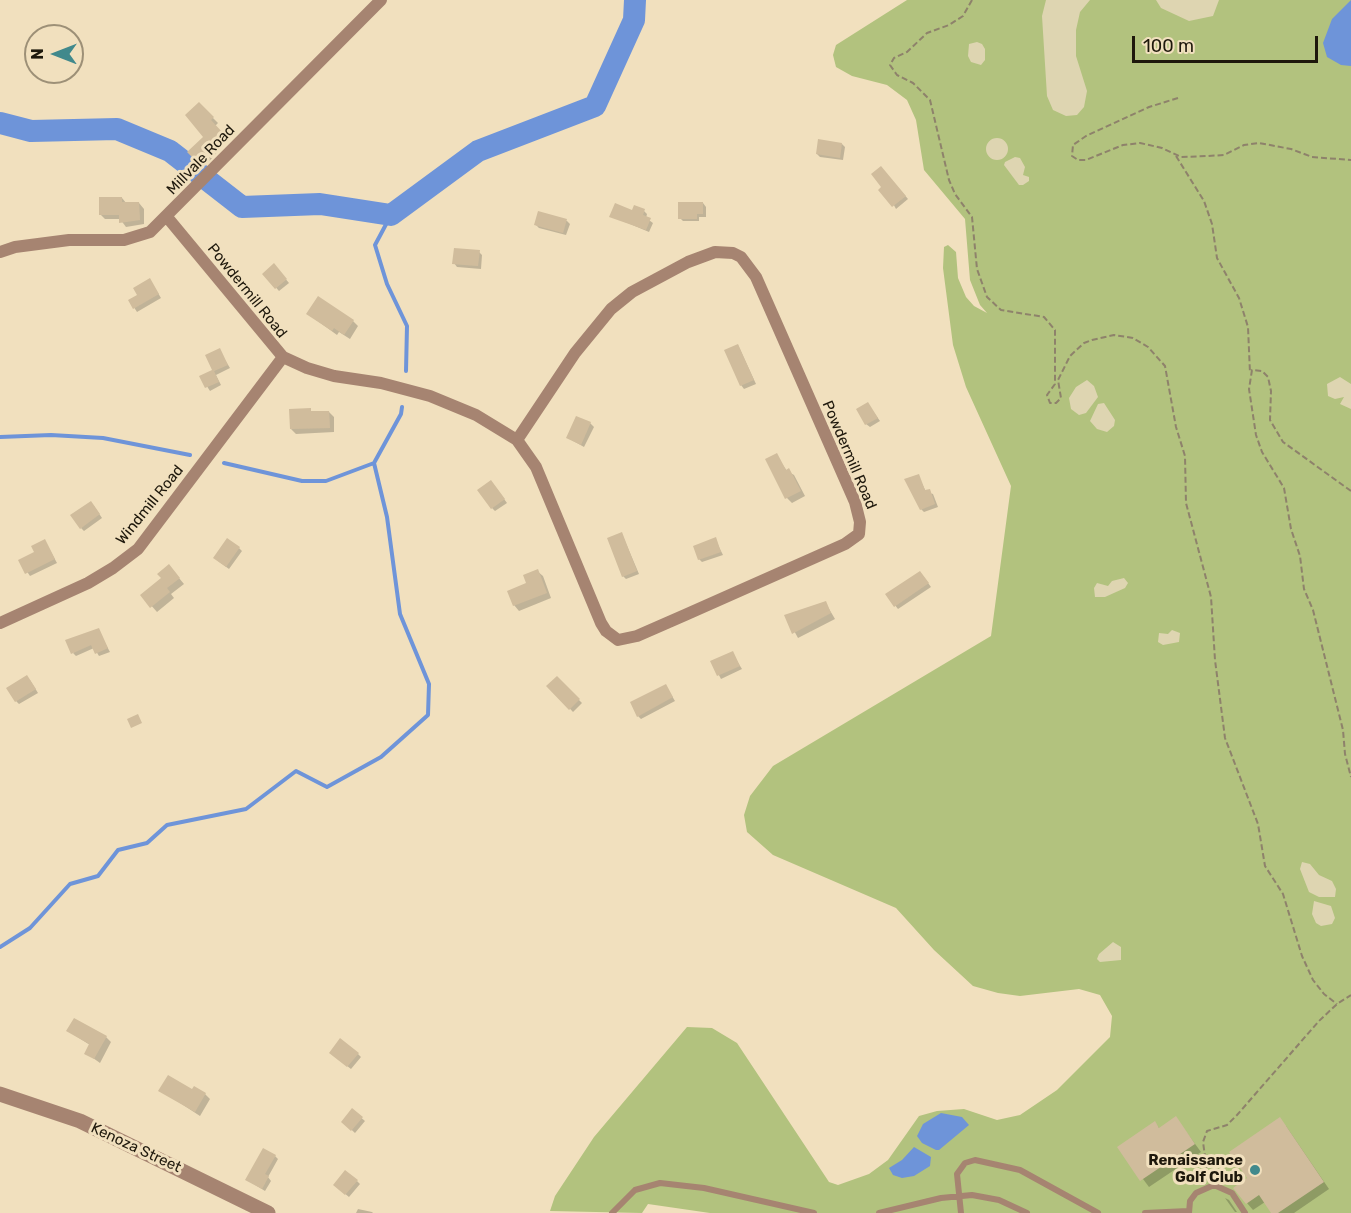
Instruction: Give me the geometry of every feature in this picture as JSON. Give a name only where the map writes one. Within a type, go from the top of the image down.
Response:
[{"type":"street","name":"Millvale Road","points":[[0,252],[15,247],[69,240],[132,239],[150,232],[381,0]]},
{"type":"street","name":"Powdermill Road","points":[[167,217],[283,357],[307,368],[334,376],[381,383],[430,396],[476,415],[517,440],[536,467],[601,623],[606,632],[618,640],[637,636],[685,615],[845,544],[859,534],[860,522],[855,502],[756,277],[741,256],[733,253],[715,252],[688,262],[632,292],[611,309],[575,353],[517,440]]},
{"type":"street","name":"Windmill Road","points":[[0,623],[88,583],[138,549],[283,357]]},
{"type":"street","name":"Kenoza Street","points":[[0,1094],[80,1121],[268,1213]]},
{"type":"lane","points":[[961,1213],[957,1196],[958,1171],[965,1163],[980,1160],[1031,1175],[1098,1213]]},
{"type":"lane","points":[[612,1213],[631,1192],[647,1185],[660,1183],[704,1188],[814,1213]]},
{"type":"lane","points":[[1145,1213],[1188,1212],[1196,1193],[1209,1186],[1228,1190],[1245,1213]]},
{"type":"lane","points":[[879,1213],[957,1196],[992,1198],[1027,1213]]},
{"type":"path","points":[[972,0],[960,18],[927,33],[907,52],[894,58],[890,65],[897,75],[913,83],[930,100],[949,180],[972,217],[976,269],[987,297],[1001,310],[1044,317],[1054,330],[1055,378],[1047,394],[1050,403],[1056,403],[1061,398],[1057,388],[1058,380],[1070,356],[1084,342],[1114,335],[1132,338],[1148,347],[1165,366],[1176,427],[1185,456],[1186,503],[1211,597],[1216,672],[1225,738],[1258,824],[1265,866],[1283,894],[1302,956],[1313,980],[1336,1004]]},
{"type":"path","points":[[1178,98],[1108,125],[1076,142],[1071,152],[1074,158],[1086,160],[1128,144],[1140,143],[1162,148],[1175,155],[1216,156],[1258,143],[1291,149],[1312,157],[1351,160]]},
{"type":"path","points":[[1175,155],[1204,201],[1212,224],[1216,258],[1239,298],[1248,327],[1250,402],[1256,435],[1262,452],[1284,488],[1291,529],[1300,556],[1304,589],[1315,615],[1343,730],[1345,753],[1351,777]]},
{"type":"path","points":[[1250,373],[1258,369],[1268,377],[1272,391],[1270,420],[1283,442],[1351,491]]},
{"type":"path","points":[[1209,1186],[1203,1136],[1207,1131],[1227,1125],[1336,1004],[1351,995]]},
{"type":"green space","name":"Renaissance Golf Club","points":[[907,0],[1351,0],[1351,1213],[710,1213],[648,1204],[642,1213],[550,1211],[555,1196],[594,1137],[687,1027],[712,1028],[737,1043],[829,1182],[838,1185],[869,1174],[888,1160],[919,1116],[937,1111],[964,1109],[997,1120],[1020,1115],[1057,1090],[1110,1037],[1112,1016],[1100,995],[1079,989],[1020,996],[973,986],[934,950],[896,908],[773,855],[747,832],[744,815],[750,796],[773,766],[991,636],[1011,486],[966,387],[953,345],[943,268],[944,247],[948,245],[956,252],[958,278],[966,297],[974,306],[987,313],[980,305],[970,280],[965,219],[924,170],[916,120],[907,100],[887,85],[852,76],[836,67],[833,55],[836,45]]},
{"type":"sand","points":[[1046,0],[1090,0],[1080,12],[1076,30],[1076,56],[1087,91],[1084,107],[1077,115],[1066,116],[1053,110],[1047,96],[1042,16]]},
{"type":"sand","points":[[1156,0],[1219,0],[1213,16],[1189,21],[1161,8]]},
{"type":"sand","points":[[977,42],[985,49],[985,60],[981,65],[971,62],[968,56],[969,44]]},
{"type":"sand","points":[[997,138],[1005,141],[1008,149],[1005,157],[997,160],[989,157],[986,149],[989,141]]},
{"type":"sand","points":[[1015,157],[1020,158],[1025,167],[1023,175],[1029,177],[1029,181],[1023,185],[1019,185],[1004,165],[1005,162]]},
{"type":"sand","points":[[1340,377],[1351,384],[1351,409],[1340,404],[1344,397],[1335,399],[1328,396],[1327,384]]},
{"type":"sand","points":[[1087,380],[1094,386],[1098,397],[1086,413],[1079,415],[1071,409],[1069,398],[1076,387]]},
{"type":"sand","points":[[1104,403],[1115,420],[1114,426],[1107,432],[1097,429],[1090,421],[1098,404]]},
{"type":"sand","points":[[1124,578],[1128,583],[1125,588],[1105,597],[1095,597],[1094,588],[1097,583],[1108,586],[1112,581]]},
{"type":"sand","points":[[1172,630],[1180,633],[1179,642],[1163,645],[1158,642],[1159,633],[1168,634]]},
{"type":"sand","points":[[1302,862],[1310,864],[1319,875],[1332,881],[1336,889],[1335,897],[1319,897],[1309,892],[1300,869]]},
{"type":"sand","points":[[1314,901],[1331,906],[1335,918],[1332,924],[1321,926],[1316,923],[1312,914]]},
{"type":"sand","points":[[1113,942],[1121,947],[1121,960],[1100,962],[1097,959],[1099,954]]},
{"type":"water","points":[[1351,0],[1351,66],[1341,65],[1327,57],[1323,43],[1332,19]]},
{"type":"water","points":[[941,1113],[962,1117],[969,1125],[939,1150],[936,1150],[922,1143],[917,1136],[923,1124]]},
{"type":"water","points":[[914,1147],[931,1157],[930,1166],[914,1176],[902,1178],[893,1175],[889,1168],[902,1160]]},
{"type":"building","points":[[199,102],[214,117],[211,120],[224,134],[198,163],[187,152],[203,137],[185,115]]},
{"type":"building","points":[[818,139],[842,143],[840,158],[816,154]]},
{"type":"building","points":[[881,166],[906,196],[892,207],[878,190],[881,187],[871,174]]},
{"type":"building","points":[[99,197],[122,197],[122,202],[139,202],[140,220],[119,223],[119,215],[99,215]]},
{"type":"building","points":[[678,202],[703,202],[703,214],[697,214],[697,219],[678,219]]},
{"type":"building","points":[[615,203],[632,210],[634,205],[645,209],[643,215],[651,218],[646,230],[609,217]]},
{"type":"building","points":[[538,211],[567,219],[563,233],[534,225]]},
{"type":"building","points":[[454,248],[480,250],[478,266],[452,264]]},
{"type":"building","points":[[274,263],[287,279],[275,289],[262,274]]},
{"type":"building","points":[[150,278],[159,294],[133,309],[128,300],[137,295],[133,288]]},
{"type":"building","points":[[318,296],[354,320],[344,335],[334,328],[332,331],[306,314]]},
{"type":"building","points":[[738,344],[754,380],[740,386],[724,350]]},
{"type":"building","points":[[220,348],[228,365],[214,371],[219,382],[205,388],[199,376],[212,370],[205,355]]},
{"type":"building","points":[[868,402],[878,418],[865,425],[856,409]]},
{"type":"building","points":[[311,408],[311,411],[329,411],[330,428],[290,429],[289,409]]},
{"type":"building","points":[[576,416],[591,422],[581,445],[566,438]]},
{"type":"building","points":[[777,453],[786,470],[789,468],[801,491],[785,499],[765,459]]},
{"type":"building","points":[[919,474],[925,490],[930,489],[935,504],[920,510],[904,479]]},
{"type":"building","points":[[491,480],[505,499],[491,509],[477,490]]},
{"type":"building","points":[[91,501],[100,514],[80,529],[70,515]]},
{"type":"building","points":[[622,532],[637,571],[622,577],[607,538]]},
{"type":"building","points":[[716,537],[721,552],[698,560],[693,546]]},
{"type":"building","points":[[227,538],[240,547],[226,567],[213,558]]},
{"type":"building","points":[[45,539],[55,559],[25,574],[18,560],[34,552],[31,546]]},
{"type":"building","points":[[169,564],[180,578],[167,588],[170,592],[150,608],[140,595],[161,578],[157,574]]},
{"type":"building","points":[[538,569],[547,593],[513,606],[507,591],[526,583],[523,575]]},
{"type":"building","points":[[920,571],[929,583],[894,607],[885,594]]},
{"type":"building","points":[[826,601],[831,613],[792,634],[784,615]]},
{"type":"building","points":[[99,628],[108,648],[95,654],[91,645],[71,654],[65,640]]},
{"type":"building","points":[[733,651],[740,666],[717,676],[710,661]]},
{"type":"building","points":[[27,675],[36,689],[15,702],[6,688]]},
{"type":"building","points":[[557,676],[580,699],[569,710],[546,686]]},
{"type":"building","points":[[666,684],[673,697],[637,717],[630,702]]},
{"type":"building","points":[[138,714],[142,723],[131,728],[127,719]]},
{"type":"building","points":[[74,1018],[107,1036],[94,1059],[84,1054],[89,1044],[66,1031]]},
{"type":"building","points":[[340,1038],[359,1053],[347,1067],[329,1053]]},
{"type":"building","points":[[168,1075],[192,1089],[194,1086],[206,1093],[195,1112],[158,1091]]},
{"type":"building","points":[[352,1108],[363,1117],[351,1131],[341,1122]]},
{"type":"building","points":[[1176,1116],[1195,1144],[1140,1181],[1117,1147],[1155,1121],[1159,1128]]},
{"type":"building","points":[[1280,1117],[1324,1182],[1278,1213],[1271,1213],[1259,1195],[1246,1204],[1233,1188],[1247,1178],[1229,1152]]},
{"type":"building","points":[[263,1148],[276,1155],[265,1174],[269,1176],[262,1189],[245,1180]]},
{"type":"building","points":[[345,1170],[358,1180],[345,1195],[333,1185]]},
{"type":"waterway","points":[[0,123],[31,131],[117,129],[170,151],[242,207],[320,204],[391,215],[478,151],[595,106],[634,20],[635,0]]},
{"type":"waterway","points":[[391,215],[375,245],[387,284],[407,326],[406,371]]},
{"type":"waterway","points":[[0,947],[30,928],[70,884],[98,876],[118,850],[147,843],[167,825],[246,809],[296,771],[327,787],[381,757],[428,715],[429,684],[400,614],[387,517],[374,463],[401,414],[402,407]]},
{"type":"waterway","points":[[0,437],[51,435],[103,438],[190,455]]},
{"type":"waterway","points":[[224,463],[302,481],[326,481],[374,463]]},
{"type":"place","name":"Renaissance Golf Club","points":[[1255,1170]]}]
